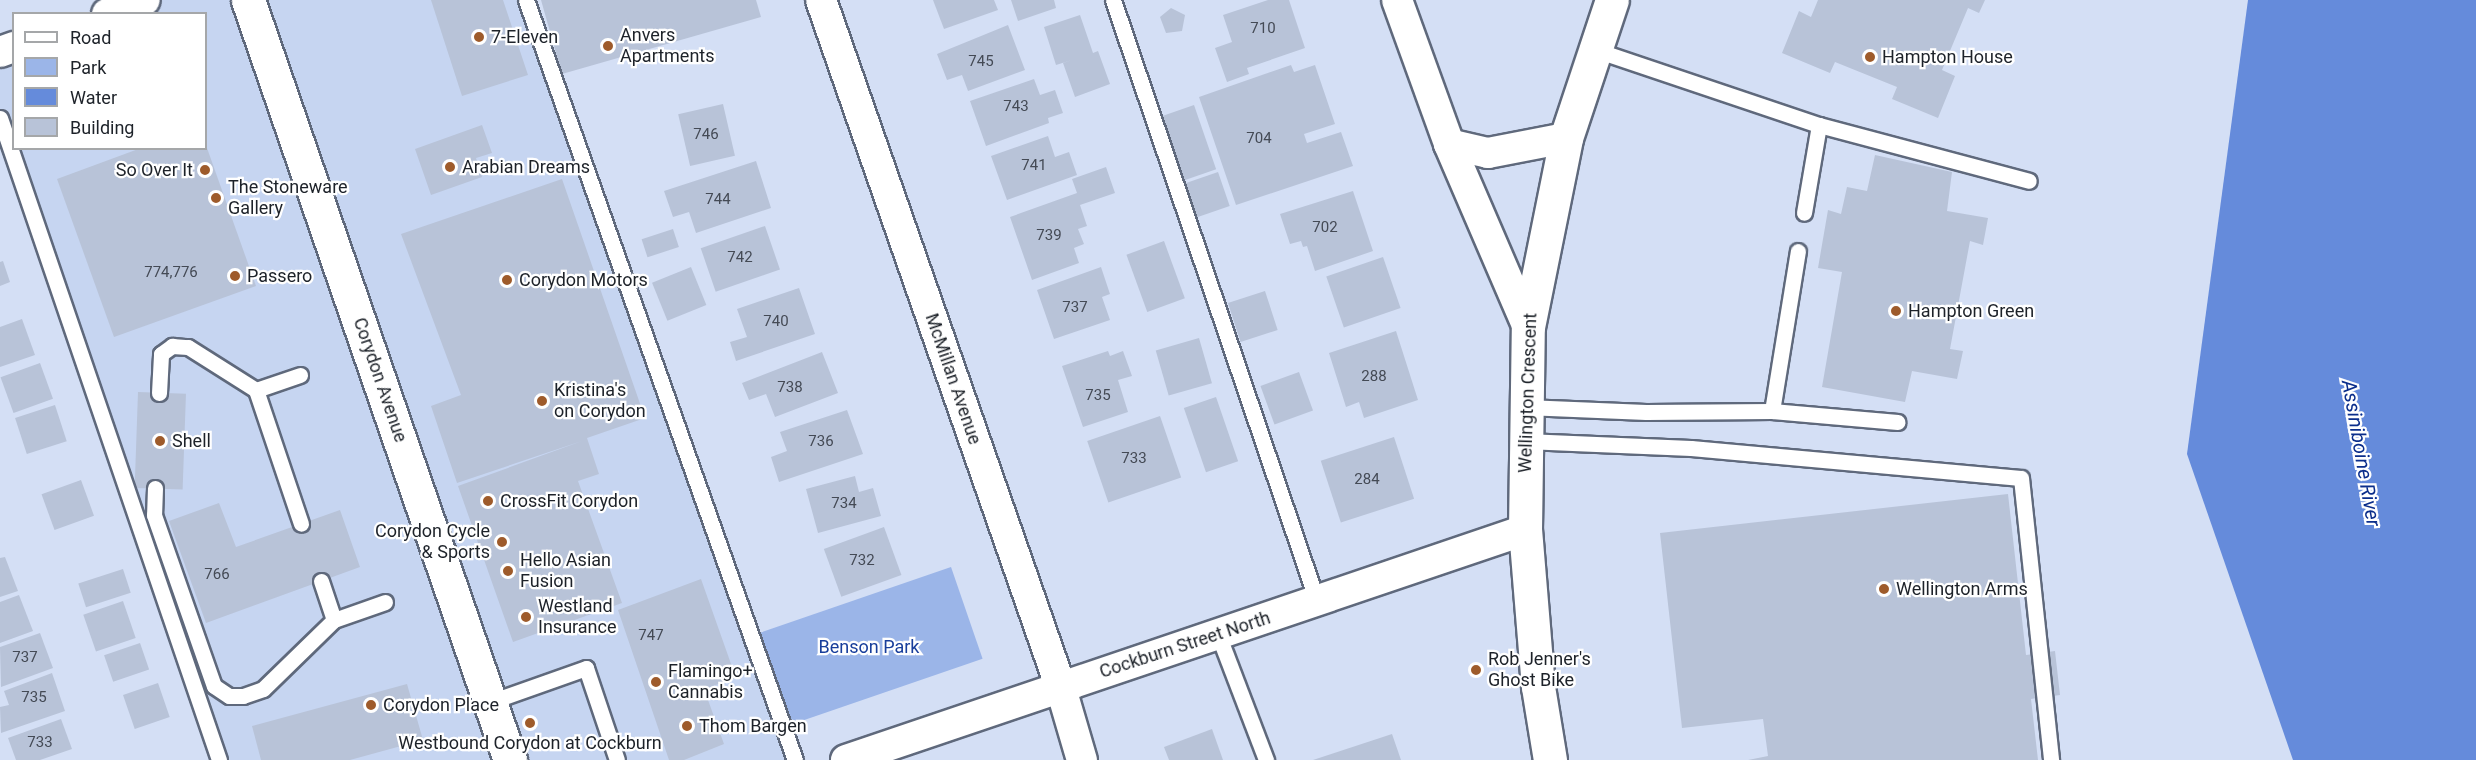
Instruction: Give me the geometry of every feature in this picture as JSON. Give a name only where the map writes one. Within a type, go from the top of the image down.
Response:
[{"type":"main road","name":"Corydon Avenue","points":[[248,0],[510,760]]},
{"type":"main road","name":"Wellington Crescent","points":[[1550,760],[1538,687],[1525,530],[1525,407],[1528,327],[1566,138],[1593,49],[1612,0]]},
{"type":"street","points":[[112,12],[145,0]]},
{"type":"street","name":"McMillan Avenue","points":[[821,0],[1060,685],[1082,760]]},
{"type":"street","points":[[1397,0],[1449,144],[1528,327]]},
{"type":"street","points":[[1449,144],[1488,153],[1566,138]]},
{"type":"street","name":"Cockburn Street North","points":[[846,760],[1060,685],[1525,530]]},
{"type":"lane","points":[[526,0],[795,760]]},
{"type":"lane","points":[[1113,0],[1317,601]]},
{"type":"lane","points":[[1593,49],[1819,125],[2029,181]]},
{"type":"lane","points":[[0,118],[219,760]]},
{"type":"lane","points":[[1804,213],[1819,125]]},
{"type":"lane","points":[[1772,411],[1798,251]]},
{"type":"lane","points":[[159,393],[161,354],[172,346],[188,347],[256,390],[302,524]]},
{"type":"lane","points":[[256,390],[300,375]]},
{"type":"lane","points":[[1525,407],[1646,412],[1772,411],[1898,422]]},
{"type":"lane","points":[[1525,441],[1691,448],[2021,478],[2051,760]]},
{"type":"lane","points":[[155,488],[154,515],[214,686],[236,696],[263,689],[334,620],[385,602]]},
{"type":"lane","points":[[321,581],[334,620]]},
{"type":"lane","points":[[1218,634],[1266,760]]},
{"type":"lane","points":[[490,702],[585,668],[617,760]]},
{"type":"shaded area","points":[[150,0],[526,0],[794,760],[219,760],[0,118],[0,53],[12,48],[12,150],[207,150],[207,12],[115,12]]},
{"type":"green space","name":"Benson Park","points":[[951,567],[983,659],[787,726],[755,634]]},
{"type":"water","name":"Assiniboine River","points":[[2248,0],[2476,0],[2476,760],[2293,760],[2187,454]]},
{"type":"building","name":"7-Eleven","points":[[431,0],[503,0],[528,75],[462,96]]},
{"type":"building","name":"Anvers Apartments","points":[[541,0],[756,0],[761,17],[562,74]]},
{"type":"building","points":[[933,0],[994,0],[998,10],[944,29]]},
{"type":"building","points":[[1011,0],[1054,0],[1056,8],[1018,21]]},
{"type":"building","points":[[1268,0],[1289,0],[1305,48],[1247,68],[1249,74],[1227,82],[1215,48],[1232,42],[1223,15]]},
{"type":"building","name":"Hampton House","points":[[1818,0],[1985,0],[1979,13],[1968,8],[1942,70],[1955,76],[1938,118],[1892,99],[1897,87],[1835,62],[1830,73],[1782,53],[1799,11],[1811,17]]},
{"type":"building","points":[[1171,8],[1185,15],[1182,31],[1166,33],[1160,17]]},
{"type":"building","points":[[1080,15],[1093,53],[1098,51],[1110,84],[1075,97],[1063,63],[1072,60],[1056,65],[1044,27]]},
{"type":"building","points":[[1008,25],[1025,70],[968,91],[962,75],[947,80],[937,54]]},
{"type":"building","points":[[1291,65],[1294,72],[1315,65],[1335,124],[1304,134],[1307,143],[1341,132],[1353,166],[1236,205],[1199,97]]},
{"type":"building","points":[[1034,79],[1040,95],[1055,90],[1063,113],[1048,118],[1049,123],[986,146],[970,101]]},
{"type":"building","points":[[723,104],[735,156],[690,166],[678,114]]},
{"type":"building","points":[[1194,105],[1216,169],[1183,181],[1161,116]]},
{"type":"building","name":"Arabian Dreams","points":[[482,125],[492,153],[476,158],[482,177],[431,195],[415,149]]},
{"type":"building","points":[[1048,136],[1055,157],[1069,152],[1077,175],[1007,200],[991,156]]},
{"type":"building","points":[[207,148],[256,286],[114,337],[57,179],[136,150],[207,150]]},
{"type":"building","name":"Hampton Green","points":[[1875,155],[1952,172],[1947,211],[1988,218],[1983,245],[1970,241],[1950,349],[1963,351],[1957,379],[1912,371],[1905,402],[1822,387],[1842,272],[1818,268],[1828,210],[1841,214],[1847,187],[1867,191]]},
{"type":"building","points":[[756,161],[771,208],[696,233],[689,212],[673,217],[664,191]]},
{"type":"building","points":[[1106,167],[1115,193],[1080,205],[1087,226],[1078,229],[1084,244],[1074,248],[1079,263],[1032,280],[1010,217],[1077,193],[1072,179]]},
{"type":"building","points":[[1218,172],[1230,206],[1196,218],[1184,184]]},
{"type":"building","points":[[562,179],[645,418],[587,438],[599,474],[578,481],[622,603],[513,642],[458,486],[582,441],[457,483],[431,406],[461,395],[401,234]]},
{"type":"building","points":[[1353,191],[1373,251],[1315,271],[1307,246],[1303,247],[1301,241],[1290,244],[1280,214]]},
{"type":"building","points":[[765,226],[780,269],[716,292],[701,248]]},
{"type":"building","points":[[673,229],[679,247],[647,257],[642,239]]},
{"type":"building","points":[[1164,241],[1185,298],[1147,312],[1126,255]]},
{"type":"building","points":[[1383,257],[1401,308],[1344,328],[1326,277]]},
{"type":"building","points":[[3,261],[10,282],[0,286],[0,262]]},
{"type":"building","points":[[691,267],[706,305],[667,321],[652,283]]},
{"type":"building","points":[[1101,267],[1110,294],[1102,297],[1110,320],[1054,339],[1037,290]]},
{"type":"building","points":[[799,288],[815,334],[736,361],[730,342],[747,337],[737,309]]},
{"type":"building","points":[[1265,291],[1278,330],[1241,342],[1228,303]]},
{"type":"building","points":[[22,319],[35,355],[0,367],[0,327]]},
{"type":"building","points":[[1396,331],[1418,400],[1364,418],[1359,402],[1346,407],[1329,353]]},
{"type":"building","points":[[1199,338],[1212,383],[1169,396],[1156,350]]},
{"type":"building","points":[[1108,351],[1110,356],[1123,351],[1132,376],[1118,380],[1128,412],[1083,427],[1062,366]]},
{"type":"building","points":[[822,352],[838,393],[775,417],[766,394],[749,400],[742,383]]},
{"type":"building","points":[[40,363],[53,399],[14,413],[1,377]]},
{"type":"building","points":[[1299,372],[1313,411],[1274,425],[1260,386]]},
{"type":"building","name":"Shell","points":[[138,392],[186,394],[183,490],[135,488]]},
{"type":"building","points":[[1216,397],[1238,461],[1206,472],[1184,408]]},
{"type":"building","points":[[55,405],[67,441],[27,454],[15,418]]},
{"type":"building","points":[[847,410],[863,454],[779,482],[771,457],[787,451],[780,432]]},
{"type":"building","points":[[1160,416],[1181,477],[1108,503],[1087,441]]},
{"type":"building","points":[[1394,437],[1414,499],[1341,523],[1321,461]]},
{"type":"building","points":[[855,476],[859,492],[873,488],[881,516],[818,533],[806,489]]},
{"type":"building","points":[[81,480],[94,516],[55,530],[42,494]]},
{"type":"building","name":"Wellington Arms","points":[[2008,494],[2026,655],[2055,651],[2060,695],[2031,699],[2038,760],[1748,760],[1768,756],[1763,719],[1682,728],[1660,533]]},
{"type":"building","points":[[219,503],[236,547],[340,510],[360,567],[206,623],[169,521]]},
{"type":"building","points":[[884,527],[901,575],[841,597],[824,549]]},
{"type":"building","points":[[5,557],[18,591],[0,597],[0,558]]},
{"type":"building","points":[[123,569],[131,593],[86,607],[78,584]]},
{"type":"building","points":[[701,579],[736,678],[704,689],[724,744],[684,760],[669,760],[618,610]]},
{"type":"building","points":[[19,595],[33,631],[0,643],[0,602]]},
{"type":"building","points":[[123,601],[136,638],[96,652],[83,615]]},
{"type":"building","points":[[40,633],[53,668],[1,687],[0,647]]},
{"type":"building","points":[[140,643],[149,669],[113,682],[104,655]]},
{"type":"building","points":[[52,673],[65,711],[1,733],[0,707],[9,705],[4,691]]},
{"type":"building","points":[[158,683],[170,717],[135,729],[123,695]]},
{"type":"building","name":"Corydon Place","points":[[407,684],[423,740],[350,760],[261,760],[252,726]]},
{"type":"building","points":[[61,719],[72,749],[40,760],[16,760],[8,738]]},
{"type":"building","points":[[1212,729],[1223,760],[1169,760],[1164,747]]},
{"type":"building","points":[[1392,734],[1401,760],[1313,760]]},
{"type":"place","name":"7-Eleven","points":[[479,37]]},
{"type":"place","name":"Anvers Apartments","points":[[608,46]]},
{"type":"place","name":"Hampton House","points":[[1870,57]]},
{"type":"place","name":"Arabian Dreams","points":[[450,167]]},
{"type":"place","name":"So Over It","points":[[205,170]]},
{"type":"place","name":"The Stoneware Gallery","points":[[216,198]]},
{"type":"place","name":"Passero","points":[[235,276]]},
{"type":"place","name":"Corydon Motors","points":[[507,280]]},
{"type":"place","name":"Hampton Green","points":[[1896,311]]},
{"type":"place","name":"Kristina's on Corydon","points":[[542,401]]},
{"type":"place","name":"Shell","points":[[160,441]]},
{"type":"place","name":"CrossFit Corydon","points":[[488,501]]},
{"type":"place","name":"Corydon Cycle & Sports","points":[[502,542]]},
{"type":"place","name":"Hello Asian Fusion","points":[[508,571]]},
{"type":"place","name":"Wellington Arms","points":[[1884,589]]},
{"type":"place","name":"Westland Insurance","points":[[526,617]]},
{"type":"place","name":"Rob Jenner's Ghost Bike","points":[[1476,670]]},
{"type":"place","name":"Flamingo+ Cannabis","points":[[656,682]]},
{"type":"place","name":"Corydon Place","points":[[371,705]]},
{"type":"place","name":"Westbound Corydon at Cockburn","points":[[530,723]]},
{"type":"place","name":"Thom Bargen","points":[[687,726]]}]
